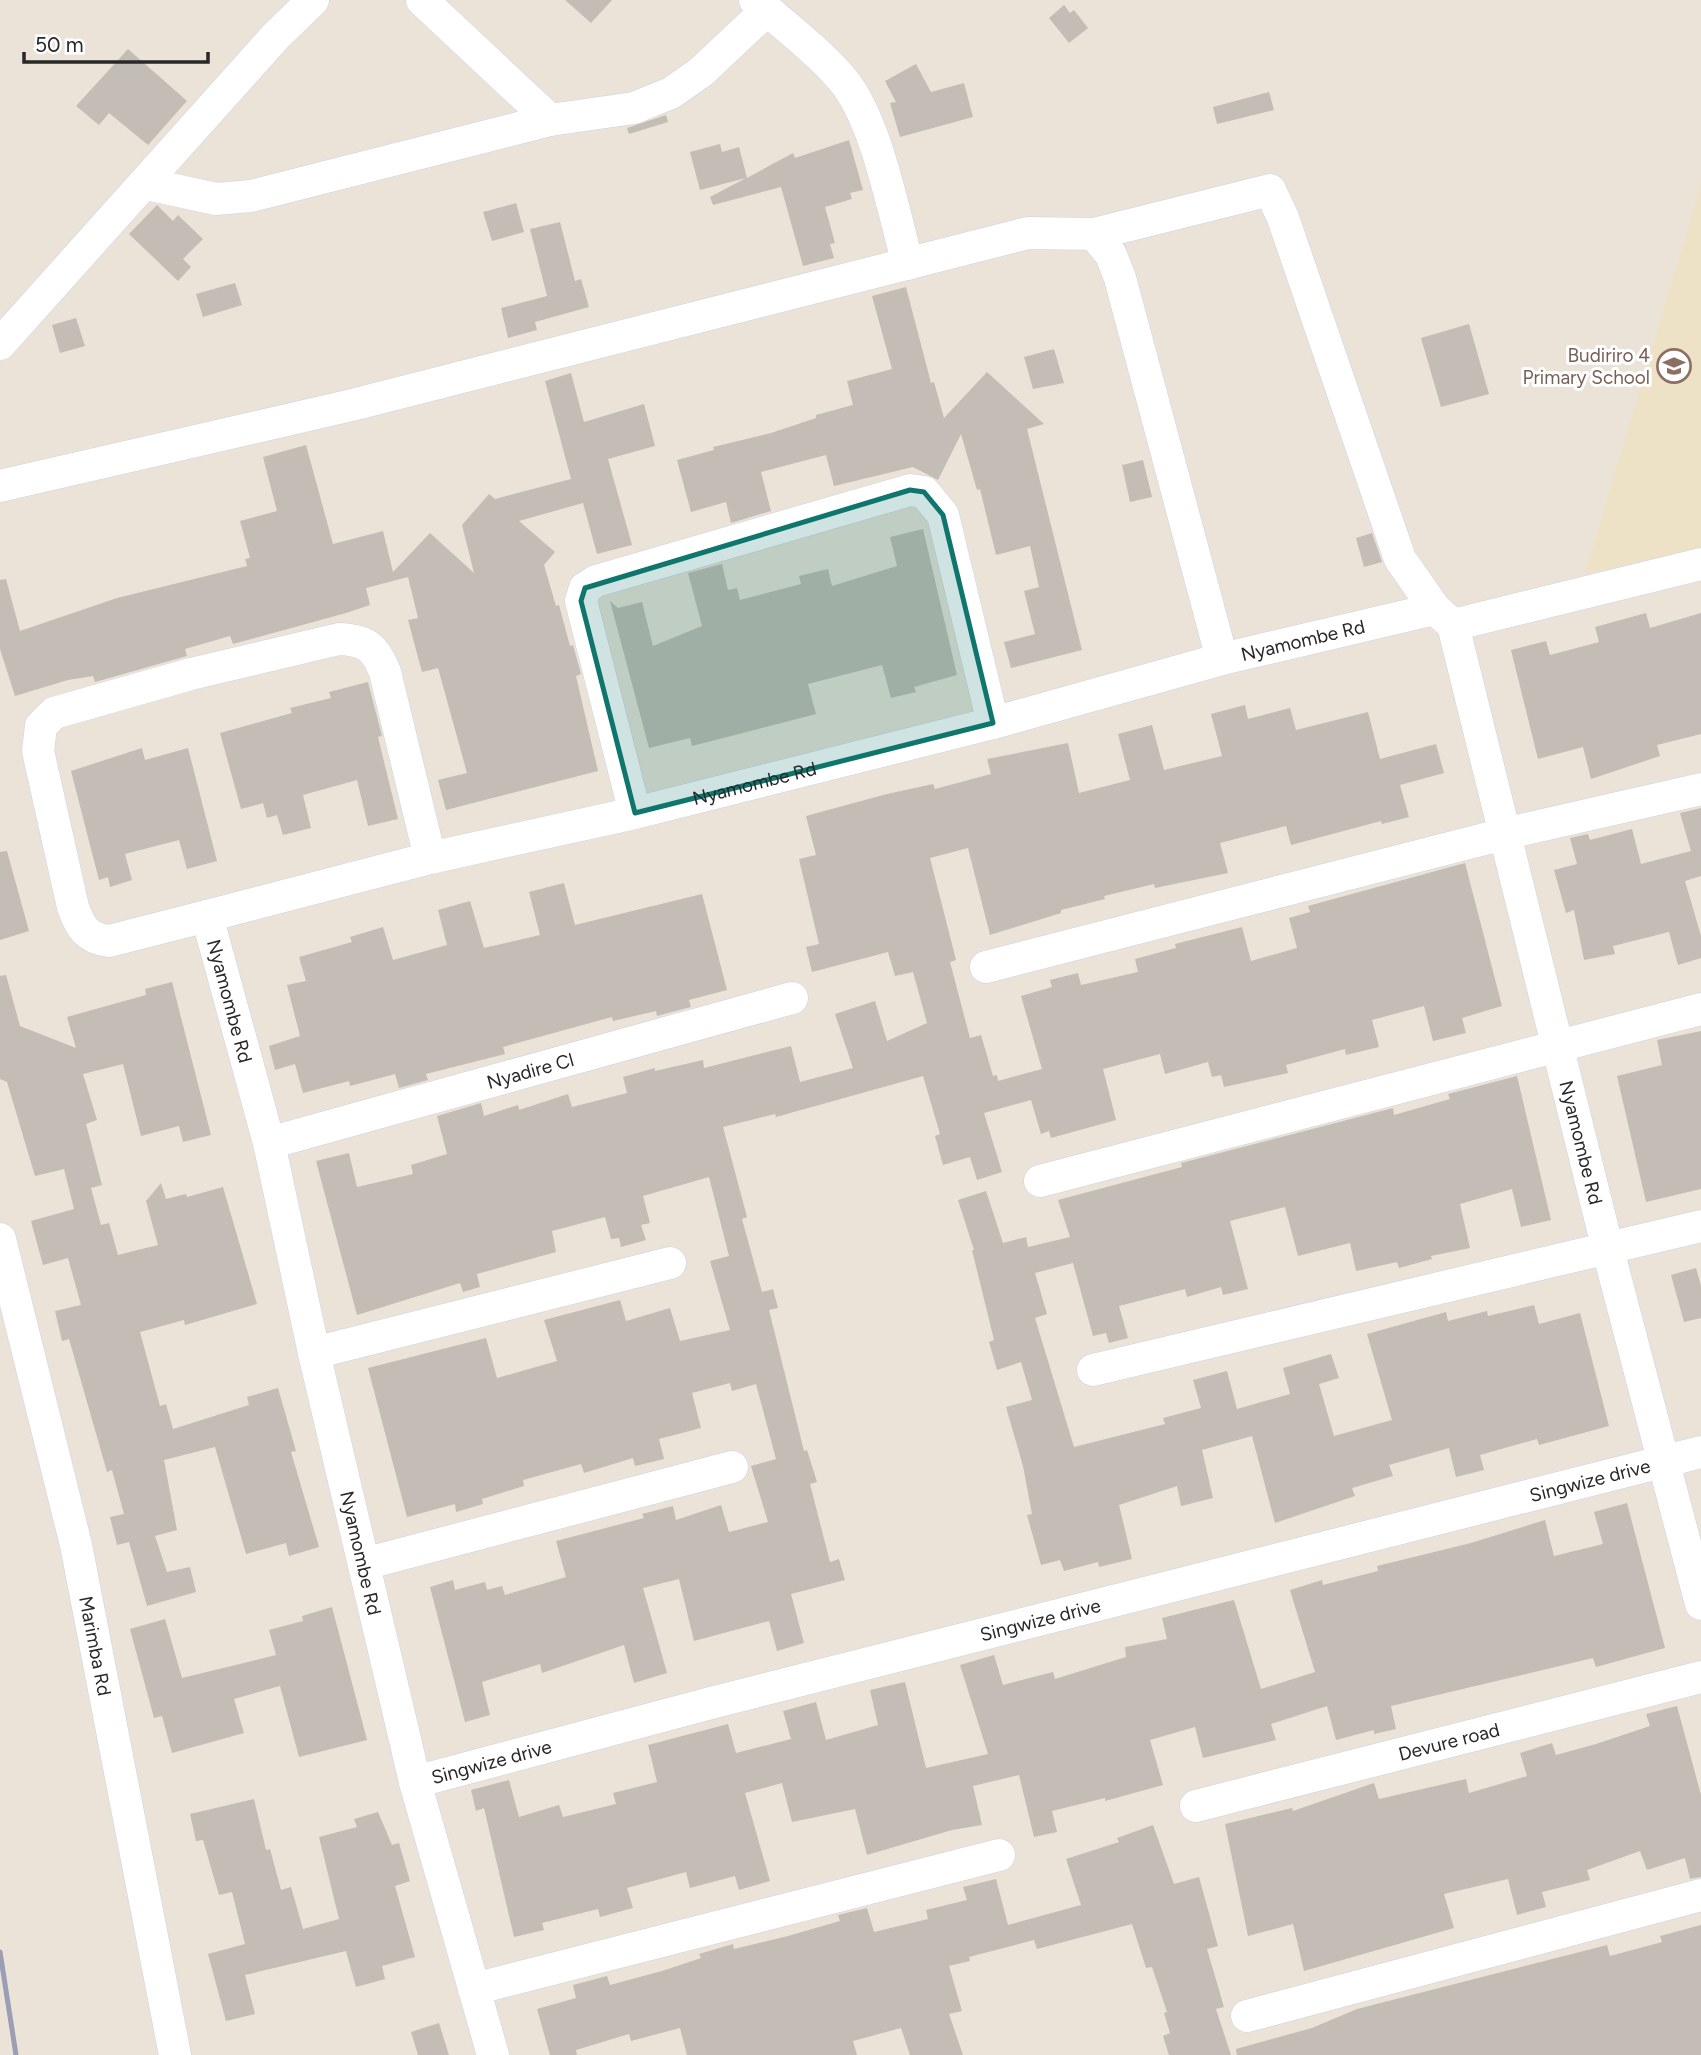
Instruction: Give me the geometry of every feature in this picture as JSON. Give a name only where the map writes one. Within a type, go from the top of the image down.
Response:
[{"type":"street","points":[[0,344],[147,184],[275,37],[313,0]]},
{"type":"street","points":[[422,0],[550,120]]},
{"type":"street","points":[[147,184],[216,199],[251,197],[550,120],[634,108],[671,93],[701,72],[761,5],[843,80],[857,103],[872,135],[908,264]]},
{"type":"street","points":[[0,486],[352,405],[1028,233],[1094,234],[1270,190],[1283,219],[1400,558],[1444,617],[1701,564]]},
{"type":"street","points":[[1094,234],[1111,255],[1119,278],[1222,659]]},
{"type":"street","points":[[635,813],[581,601],[584,588],[596,581],[910,490],[924,492],[943,515],[993,723]]},
{"type":"street","name":"Nyamombe Rd","points":[[493,2055],[415,1782],[314,1353],[269,1143],[207,916],[429,858],[635,813],[993,723],[1222,659],[1444,617],[1504,834],[1608,1250],[1701,1604]]},
{"type":"street","points":[[207,916],[108,941],[93,939],[81,928],[73,907],[38,751],[41,726],[54,713],[191,674],[339,639],[360,640],[377,652],[384,672],[429,858]]},
{"type":"street","points":[[986,967],[1504,834],[1701,789]]},
{"type":"street","name":"Nyadire Cl","points":[[269,1143],[792,998]]},
{"type":"street","points":[[1040,1181],[1701,1009]]},
{"type":"street","points":[[1093,1370],[1701,1226]]},
{"type":"street","name":"Marimba Rd","points":[[0,1239],[76,1545],[174,2055]]},
{"type":"street","points":[[314,1353],[670,1263]]},
{"type":"street","name":"Singwize drive","points":[[415,1782],[711,1703],[1701,1452]]},
{"type":"street","points":[[364,1564],[732,1467]]},
{"type":"street","name":"Devure road","points":[[1196,1806],[1701,1677]]},
{"type":"street","points":[[474,1989],[999,1855]]},
{"type":"street","points":[[1247,2016],[1701,1895]]},
{"type":"highlighted area","points":[[910,490],[924,492],[943,515],[993,723],[635,813],[581,601],[585,588]]},
{"type":"shaded area","name":"Budiriro 4 Primary School","points":[[1701,184],[1701,548],[1585,574]]},
{"type":"building","points":[[565,0],[612,0],[591,23]]},
{"type":"building","points":[[1064,5],[1070,13],[1074,10],[1088,28],[1069,43],[1049,18]]},
{"type":"building","points":[[128,49],[187,101],[148,145],[109,113],[99,125],[76,106]]},
{"type":"building","points":[[916,64],[931,92],[964,83],[973,117],[900,137],[890,103],[896,102],[885,81]]},
{"type":"building","points":[[1269,92],[1274,110],[1217,124],[1213,107]]},
{"type":"building","points":[[666,115],[668,122],[629,134],[627,128]]},
{"type":"building","points":[[849,140],[863,190],[850,193],[852,199],[825,207],[835,243],[830,244],[834,258],[803,266],[781,187],[713,205],[710,197],[746,178],[700,190],[690,152],[720,144],[722,152],[739,147],[747,178],[793,153],[795,158]]},
{"type":"building","points":[[516,203],[524,232],[492,241],[483,212]]},
{"type":"building","points":[[157,205],[173,221],[178,215],[203,239],[183,259],[191,267],[178,281],[129,234]]},
{"type":"building","points":[[560,222],[575,281],[581,279],[589,307],[535,322],[537,330],[508,338],[501,308],[547,296],[530,229]]},
{"type":"building","points":[[235,283],[242,305],[203,317],[196,294]]},
{"type":"building","points":[[906,287],[931,383],[934,382],[944,418],[987,372],[1044,424],[1027,429],[1082,650],[1011,668],[1004,642],[1035,634],[1024,591],[1039,587],[1030,546],[996,555],[980,489],[977,490],[961,434],[938,480],[913,467],[834,486],[826,455],[761,472],[771,511],[731,523],[726,502],[691,512],[677,460],[714,450],[713,447],[771,433],[816,418],[816,415],[853,405],[847,381],[892,369],[872,296]]},
{"type":"building","points":[[76,318],[85,346],[60,353],[52,325]]},
{"type":"building","points":[[1469,324],[1489,394],[1441,407],[1421,338]]},
{"type":"building","points":[[1054,349],[1064,383],[1033,389],[1024,357]]},
{"type":"building","points":[[571,373],[584,422],[644,404],[655,446],[608,459],[632,545],[597,554],[583,503],[519,521],[555,552],[544,565],[581,674],[576,676],[598,771],[446,810],[438,780],[467,773],[438,668],[422,672],[408,620],[418,618],[408,577],[366,588],[370,605],[346,613],[233,644],[230,636],[185,649],[187,656],[95,682],[93,676],[68,680],[15,696],[0,649],[0,580],[6,579],[20,631],[117,598],[247,566],[245,559],[250,558],[240,521],[277,511],[263,457],[306,445],[333,544],[383,531],[393,572],[430,533],[474,573],[462,525],[489,494],[495,499],[571,479],[545,381]]},
{"type":"building","points":[[1143,460],[1152,497],[1130,502],[1122,465]]},
{"type":"building","points":[[923,529],[957,675],[914,687],[916,692],[891,698],[882,665],[808,684],[816,714],[692,746],[690,738],[649,748],[610,601],[618,608],[642,602],[653,646],[702,626],[688,573],[722,564],[728,590],[737,588],[740,600],[801,584],[799,576],[828,569],[832,586],[897,566],[890,537]]},
{"type":"building","points":[[1372,533],[1382,562],[1364,567],[1356,538]]},
{"type":"building","points":[[1646,613],[1650,628],[1701,613],[1701,734],[1657,745],[1660,756],[1591,779],[1583,747],[1538,759],[1511,650],[1546,641],[1550,655],[1599,642],[1595,627]]},
{"type":"building","points":[[368,682],[382,736],[378,737],[398,819],[368,826],[357,780],[303,795],[311,828],[283,835],[277,815],[267,818],[263,803],[241,809],[220,733],[292,713],[290,708],[331,698],[329,692]]},
{"type":"building","points":[[1245,705],[1248,719],[1290,708],[1296,730],[1368,712],[1380,759],[1436,744],[1444,773],[1400,785],[1409,817],[1382,824],[1381,821],[1291,845],[1286,826],[1220,843],[1228,873],[1155,888],[1154,884],[1104,896],[1105,899],[1061,910],[1061,913],[990,935],[968,848],[930,858],[956,960],[950,962],[970,1038],[981,1035],[993,1076],[997,1075],[998,1081],[1042,1069],[1021,996],[1052,987],[1050,980],[1078,973],[1081,985],[1138,972],[1135,959],[1176,948],[1175,944],[1242,927],[1251,961],[1297,948],[1289,918],[1310,912],[1308,906],[1465,863],[1502,1006],[1462,1018],[1466,1033],[1433,1041],[1424,1006],[1372,1020],[1379,1047],[1346,1055],[1345,1049],[1286,1065],[1288,1073],[1224,1087],[1221,1075],[1212,1077],[1208,1062],[1165,1074],[1160,1054],[1103,1069],[1116,1120],[1051,1138],[1049,1131],[1041,1134],[1031,1100],[984,1113],[1002,1172],[977,1180],[970,1157],[943,1165],[935,1136],[940,1134],[923,1076],[776,1117],[775,1114],[723,1127],[747,1217],[742,1219],[762,1292],[773,1289],[778,1308],[769,1310],[804,1451],[807,1450],[817,1482],[810,1484],[830,1562],[839,1559],[845,1580],[791,1594],[804,1643],[777,1651],[769,1621],[694,1641],[679,1579],[643,1588],[667,1673],[634,1683],[624,1645],[542,1673],[540,1664],[482,1682],[490,1715],[465,1722],[430,1587],[453,1580],[455,1590],[485,1582],[487,1590],[502,1586],[505,1595],[566,1577],[556,1541],[644,1518],[642,1514],[673,1506],[676,1520],[721,1505],[729,1532],[768,1522],[751,1466],[776,1459],[756,1384],[732,1391],[730,1383],[692,1393],[701,1428],[659,1439],[664,1459],[635,1466],[633,1458],[584,1473],[581,1464],[523,1480],[524,1486],[482,1499],[483,1504],[456,1512],[455,1504],[407,1517],[368,1368],[486,1338],[497,1378],[557,1361],[544,1320],[620,1300],[626,1321],[670,1308],[680,1341],[730,1330],[710,1261],[729,1256],[709,1177],[643,1196],[650,1223],[641,1225],[646,1240],[621,1247],[619,1238],[611,1239],[605,1217],[552,1231],[556,1252],[477,1274],[480,1287],[463,1292],[460,1283],[357,1315],[316,1161],[349,1153],[357,1187],[413,1174],[411,1165],[447,1154],[437,1116],[481,1103],[484,1116],[518,1105],[519,1110],[568,1094],[572,1107],[627,1093],[623,1077],[655,1068],[655,1071],[703,1060],[704,1068],[791,1046],[800,1082],[853,1068],[835,1014],[875,1001],[887,1041],[927,1023],[913,972],[895,976],[888,952],[812,972],[806,947],[819,944],[799,859],[816,855],[806,816],[887,794],[933,784],[935,789],[991,774],[987,759],[1068,743],[1079,793],[1130,780],[1118,734],[1152,725],[1164,770],[1222,756],[1211,714]]},
{"type":"building","points":[[142,748],[145,760],[188,748],[217,861],[187,869],[179,840],[125,854],[132,880],[110,887],[108,877],[99,880],[71,771]]},
{"type":"building","points":[[1701,808],[1701,876],[1685,881],[1701,936],[1701,958],[1678,965],[1669,932],[1613,946],[1615,954],[1584,960],[1574,910],[1566,913],[1554,870],[1577,864],[1570,838],[1588,834],[1590,840],[1632,829],[1641,864],[1691,851],[1680,813]]},
{"type":"building","points":[[7,851],[29,931],[0,940],[0,852]]},
{"type":"building","points":[[564,883],[575,925],[702,894],[727,990],[689,1000],[691,1007],[657,1016],[656,1011],[613,1021],[612,1017],[503,1047],[505,1054],[426,1074],[428,1080],[399,1088],[395,1074],[350,1086],[349,1081],[303,1093],[295,1064],[275,1070],[269,1046],[300,1036],[287,985],[306,981],[299,957],[352,942],[350,937],[383,927],[393,960],[447,945],[438,910],[470,901],[484,948],[540,935],[529,892]]},
{"type":"building","points":[[6,975],[20,1026],[76,1048],[67,1017],[146,995],[145,989],[172,982],[211,1135],[183,1142],[179,1126],[141,1136],[123,1064],[83,1074],[97,1120],[86,1124],[102,1185],[91,1188],[101,1225],[109,1223],[118,1255],[158,1245],[146,1201],[161,1183],[166,1199],[186,1194],[187,1197],[223,1187],[257,1304],[185,1325],[184,1320],[140,1332],[160,1406],[166,1404],[173,1429],[249,1405],[247,1397],[278,1388],[296,1451],[291,1452],[319,1547],[289,1556],[286,1543],[246,1554],[215,1447],[164,1460],[177,1530],[155,1536],[167,1572],[190,1567],[196,1592],[147,1606],[129,1542],[117,1545],[110,1517],[124,1514],[112,1470],[107,1472],[69,1339],[62,1341],[55,1311],[81,1305],[68,1258],[43,1265],[31,1221],[74,1209],[64,1169],[35,1176],[7,1082],[0,1079],[0,976]]},
{"type":"building","points":[[1701,1031],[1701,1189],[1646,1202],[1617,1076],[1662,1065],[1657,1040]]},
{"type":"building","points":[[1517,1076],[1551,1220],[1521,1227],[1512,1189],[1460,1204],[1470,1248],[1431,1256],[1432,1259],[1399,1268],[1397,1262],[1356,1271],[1350,1243],[1298,1256],[1285,1207],[1230,1221],[1248,1289],[1223,1295],[1221,1287],[1187,1297],[1185,1289],[1119,1306],[1128,1338],[1109,1343],[1106,1333],[1093,1336],[1073,1263],[1035,1273],[1047,1314],[1035,1318],[1074,1447],[1165,1424],[1163,1418],[1201,1408],[1193,1380],[1227,1371],[1237,1409],[1290,1394],[1283,1368],[1331,1354],[1339,1378],[1319,1384],[1334,1436],[1392,1420],[1367,1334],[1446,1312],[1448,1321],[1487,1311],[1488,1316],[1534,1305],[1539,1324],[1580,1313],[1609,1426],[1539,1445],[1537,1439],[1480,1455],[1484,1470],[1456,1477],[1449,1448],[1389,1465],[1393,1476],[1352,1488],[1355,1496],[1275,1523],[1252,1436],[1202,1450],[1213,1498],[1181,1506],[1177,1486],[1119,1505],[1132,1559],[1099,1567],[1098,1562],[1064,1571],[1060,1560],[1041,1565],[1027,1515],[1032,1514],[1023,1466],[1006,1407],[1032,1400],[1021,1362],[997,1370],[989,1342],[994,1340],[974,1250],[958,1200],[986,1191],[1003,1243],[1026,1237],[1028,1247],[1070,1237],[1058,1200],[1182,1167],[1181,1163],[1393,1108],[1394,1115],[1450,1099],[1448,1094]]},
{"type":"building","points":[[1696,1268],[1701,1286],[1701,1318],[1684,1322],[1671,1275]]},
{"type":"building","points":[[1627,1503],[1665,1648],[1596,1667],[1593,1658],[1391,1706],[1396,1729],[1374,1734],[1374,1730],[1336,1740],[1327,1706],[1271,1724],[1276,1740],[1203,1758],[1195,1727],[1150,1740],[1163,1785],[1105,1801],[1105,1798],[1052,1811],[1057,1832],[1034,1837],[1019,1775],[973,1786],[982,1825],[952,1830],[867,1855],[855,1809],[792,1822],[782,1783],[745,1793],[770,1881],[739,1890],[735,1876],[690,1888],[686,1872],[627,1888],[633,1908],[600,1917],[598,1909],[542,1923],[544,1930],[514,1937],[484,1808],[476,1811],[471,1790],[509,1780],[519,1817],[559,1805],[563,1817],[616,1804],[613,1793],[657,1782],[648,1745],[728,1724],[736,1753],[791,1739],[783,1711],[816,1702],[826,1740],[878,1725],[870,1690],[905,1682],[926,1768],[988,1754],[960,1665],[994,1655],[1003,1685],[1053,1672],[1055,1679],[1126,1657],[1125,1647],[1167,1639],[1162,1618],[1234,1600],[1261,1689],[1315,1672],[1290,1590],[1322,1580],[1323,1585],[1378,1571],[1377,1566],[1471,1543],[1545,1520],[1554,1556],[1603,1544],[1594,1512]]},
{"type":"building","points":[[332,1607],[367,1740],[299,1757],[280,1686],[234,1699],[244,1733],[172,1753],[162,1716],[154,1718],[130,1629],[165,1619],[182,1678],[276,1655],[269,1630],[303,1621],[302,1616]]},
{"type":"building","points":[[1677,1706],[1701,1795],[1701,1877],[1690,1879],[1685,1858],[1647,1870],[1640,1851],[1587,1870],[1590,1880],[1542,1892],[1546,1907],[1517,1915],[1508,1879],[1444,1894],[1454,1928],[1304,1971],[1293,1924],[1248,1936],[1225,1824],[1292,1808],[1293,1811],[1374,1783],[1379,1799],[1466,1779],[1469,1793],[1527,1776],[1520,1753],[1552,1743],[1556,1755],[1596,1744],[1650,1726],[1646,1714]]},
{"type":"building","points":[[254,1799],[266,1850],[270,1849],[281,1890],[291,1887],[303,1929],[339,1919],[319,1837],[357,1827],[354,1819],[378,1812],[392,1845],[399,1843],[410,1881],[395,1886],[415,1957],[382,1966],[385,1979],[356,1987],[346,1951],[245,1975],[255,2014],[226,2021],[208,1954],[245,1944],[232,1892],[219,1895],[203,1840],[196,1841],[190,1814]]},
{"type":"building","points":[[1153,1825],[1174,1884],[1199,1877],[1218,1946],[1207,1949],[1224,2007],[1216,2009],[1231,2055],[1169,2055],[1163,2036],[1170,2033],[1164,2013],[1167,2012],[1152,1967],[1146,1968],[1132,1924],[1037,1949],[1034,1940],[969,1957],[970,1961],[949,1966],[962,2011],[949,2014],[963,2055],[910,2055],[901,2028],[853,2041],[857,2055],[687,2055],[680,2028],[631,2041],[629,2034],[576,2050],[577,2055],[550,2055],[537,2009],[576,1998],[573,1985],[607,1976],[610,1985],[701,1958],[699,1954],[733,1944],[734,1949],[840,1921],[838,1915],[867,1908],[874,1932],[928,1919],[926,1910],[967,1900],[963,1887],[996,1879],[1008,1925],[1081,1905],[1066,1859],[1119,1842],[1117,1838]]},
{"type":"building","points":[[1701,1925],[1701,2055],[1237,2055],[1236,2049],[1312,2028],[1357,2009],[1607,1945],[1610,1956],[1662,1942],[1660,1936]]},
{"type":"building","points":[[439,2023],[449,2055],[418,2055],[411,2032]]},
{"type":"railway","points":[[0,1952],[16,2055]]},
{"type":"place","name":"Budiriro 4 Primary School","points":[[1674,366]]}]
